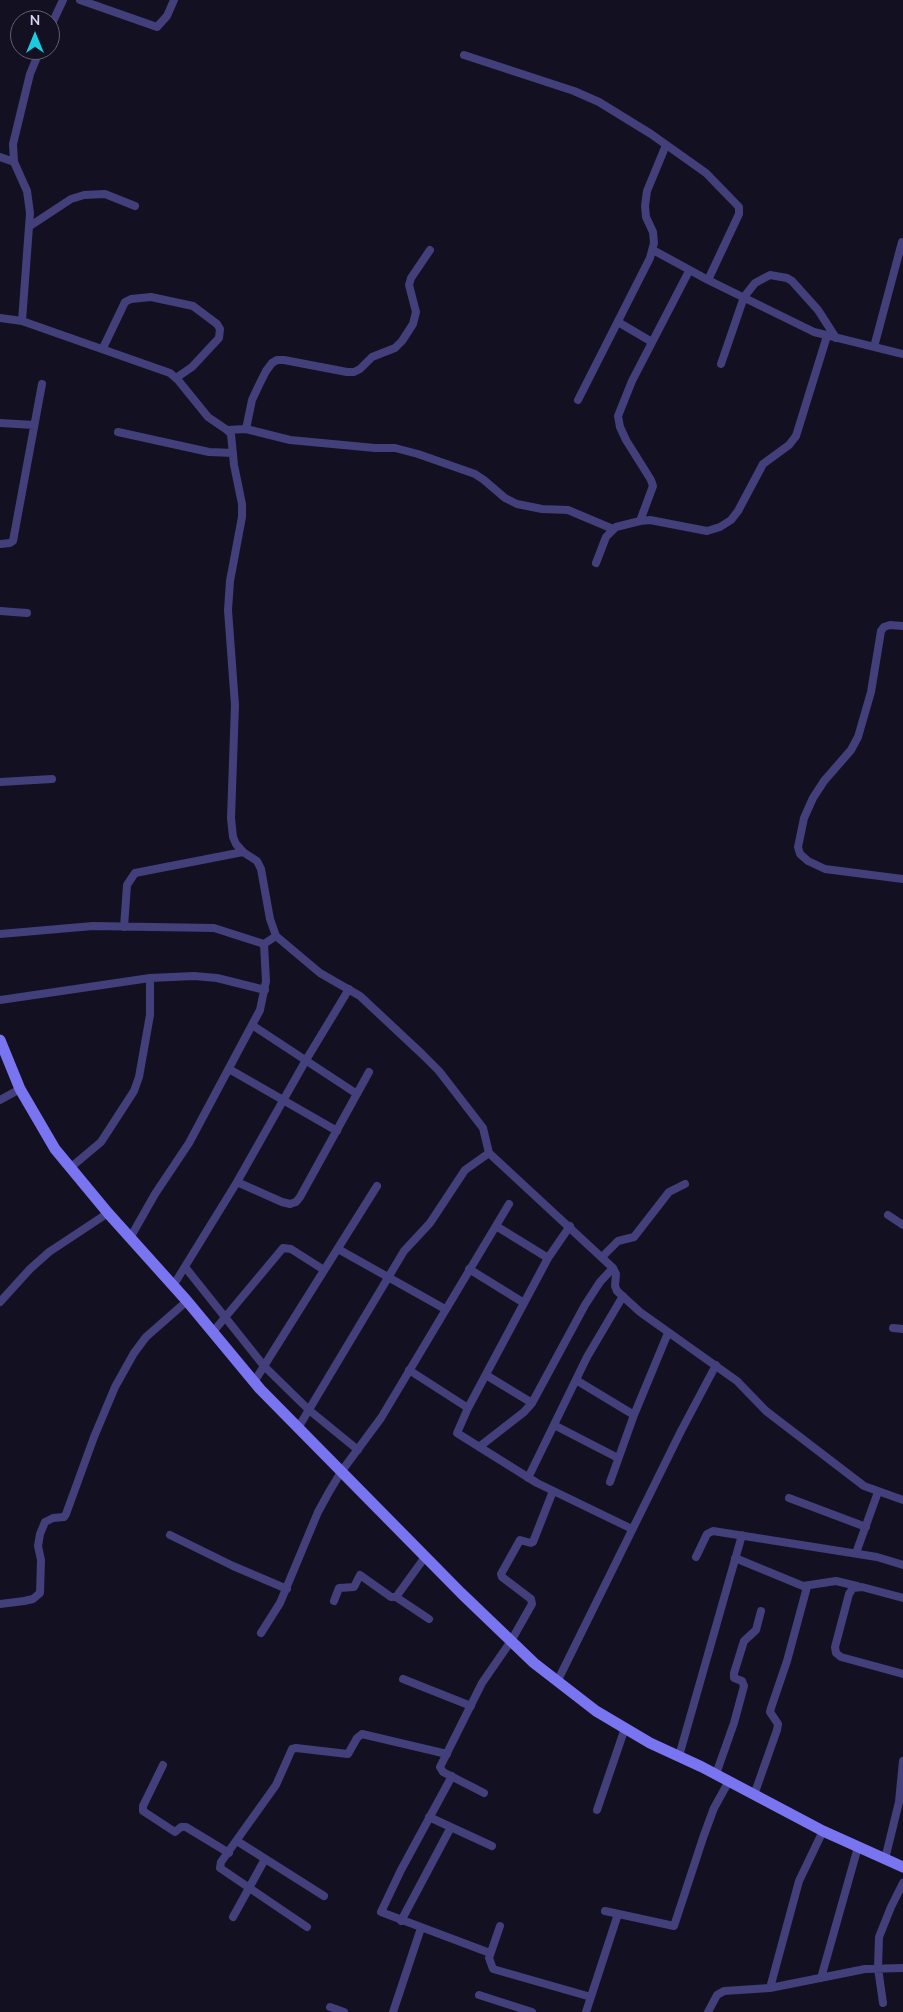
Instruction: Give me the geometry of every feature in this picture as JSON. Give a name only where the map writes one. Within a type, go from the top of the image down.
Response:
[{"type":"street","points":[[80,0],[152,26],[157,26],[167,16],[174,0]]},
{"type":"street","points":[[464,55],[574,90],[599,102],[666,144],[706,173],[739,207],[739,214],[708,280]]},
{"type":"street","points":[[22,322],[30,204],[14,162],[13,144],[30,74],[36,60]]},
{"type":"street","points":[[578,400],[653,250],[653,232],[646,217],[645,206],[647,190],[666,144]]},
{"type":"street","points":[[0,157],[14,162]]},
{"type":"street","points":[[30,226],[71,199],[84,195],[105,194],[135,206]]},
{"type":"street","points":[[874,347],[900,264],[902,242]]},
{"type":"street","points":[[246,429],[252,400],[258,385],[266,371],[277,360],[347,372],[360,369],[372,357],[395,348],[413,324],[416,312],[409,285],[410,278],[430,250]]},
{"type":"street","points":[[653,250],[689,271],[814,332],[903,354]]},
{"type":"street","points":[[640,520],[653,486],[626,440],[620,427],[618,416],[621,404],[689,271]]},
{"type":"street","points":[[721,364],[744,297],[755,283],[763,277],[770,275],[787,278],[818,310],[836,338]]},
{"type":"street","points":[[103,348],[125,302],[131,299],[151,297],[193,306],[218,324],[220,338],[192,368],[176,378]]},
{"type":"street","points":[[0,318],[22,322],[103,348],[170,373],[208,417],[231,434],[242,504],[242,517],[230,581],[228,610],[235,705],[231,818],[233,837],[236,844],[243,852],[257,862],[261,869],[270,919],[276,936],[320,974],[349,989],[396,1028],[439,1071],[484,1128],[489,1153],[570,1226],[613,1268],[616,1274],[615,1286],[623,1296],[668,1333],[716,1365],[736,1381],[766,1411],[864,1486],[903,1500]]},
{"type":"street","points":[[618,322],[652,342]]},
{"type":"street","points":[[596,562],[606,537],[613,529],[640,520],[707,530],[720,527],[731,520],[738,512],[763,464],[790,444],[796,436],[827,336]]},
{"type":"street","points":[[0,544],[13,541],[42,384]]},
{"type":"street","points":[[0,423],[34,425]]},
{"type":"street","points":[[227,430],[246,429],[290,440],[395,448],[474,474],[505,498],[517,504],[568,510],[613,529]]},
{"type":"street","points":[[118,432],[209,452],[233,454]]},
{"type":"street","points":[[0,611],[27,613]]},
{"type":"street","points":[[903,626],[890,625],[880,631],[871,692],[858,737],[851,750],[824,781],[813,798],[804,818],[798,847],[800,854],[808,861],[825,869],[903,879]]},
{"type":"street","points":[[0,782],[52,779]]},
{"type":"street","points":[[124,926],[127,885],[135,873],[243,852]]},
{"type":"street","points":[[0,934],[93,926],[214,928],[264,944]]},
{"type":"street","points":[[264,944],[276,936]]},
{"type":"street","points":[[130,1238],[155,1194],[189,1143],[260,1010],[265,990],[264,944]]},
{"type":"street","points":[[0,1000],[150,978],[194,976],[217,978],[265,990]]},
{"type":"street","points":[[70,1168],[101,1142],[134,1091],[139,1077],[150,1016],[150,978]]},
{"type":"street","points":[[173,1286],[237,1182],[306,1060],[349,989]]},
{"type":"street","points":[[252,1025],[357,1094]]},
{"type":"street","points":[[0,1040],[20,1089],[55,1148],[108,1213],[187,1301],[254,1382],[341,1472],[512,1642],[557,1682],[596,1711],[625,1728],[823,1831],[903,1867]]},
{"type":"street","points":[[229,1069],[337,1131]]},
{"type":"street","points":[[237,1182],[282,1202],[290,1204],[296,1202],[369,1072]]},
{"type":"street","points":[[0,1100],[20,1089]]},
{"type":"street","points":[[298,1428],[404,1251],[430,1224],[465,1170],[489,1153]]},
{"type":"street","points":[[602,1257],[618,1241],[634,1237],[669,1192],[685,1184]]},
{"type":"street","points":[[254,1382],[377,1186]]},
{"type":"street","points":[[261,1633],[280,1603],[318,1512],[341,1472],[380,1418],[509,1204]]},
{"type":"street","points":[[0,1302],[30,1269],[49,1252],[108,1213]]},
{"type":"street","points":[[888,1215],[903,1225]]},
{"type":"street","points":[[496,1226],[548,1258]]},
{"type":"street","points":[[570,1226],[548,1258],[457,1432],[528,1478],[632,1529]]},
{"type":"street","points":[[212,1333],[283,1248],[291,1248],[324,1270]]},
{"type":"street","points":[[338,1248],[445,1309]]},
{"type":"street","points":[[185,1267],[264,1366],[309,1410],[358,1450]]},
{"type":"street","points":[[479,1448],[524,1412],[532,1403],[585,1305],[600,1282],[613,1268]]},
{"type":"street","points":[[469,1269],[524,1303]]},
{"type":"street","points":[[528,1478],[587,1357],[623,1296]]},
{"type":"street","points":[[0,1604],[24,1601],[40,1593],[41,1560],[38,1546],[45,1522],[53,1518],[64,1517],[66,1514],[97,1428],[115,1387],[134,1353],[146,1337],[187,1301]]},
{"type":"street","points":[[893,1328],[903,1329]]},
{"type":"street","points":[[610,1482],[634,1415],[668,1333]]},
{"type":"street","points":[[557,1682],[681,1431],[716,1365]]},
{"type":"street","points":[[408,1370],[468,1408]]},
{"type":"street","points":[[486,1375],[532,1403]]},
{"type":"street","points":[[576,1380],[634,1415]]},
{"type":"street","points":[[554,1425],[618,1458]]},
{"type":"street","points":[[484,1793],[440,1770],[446,1754],[487,1675],[512,1642],[531,1606],[532,1601],[522,1594],[514,1584],[502,1577],[501,1574],[520,1540],[533,1542],[553,1491]]},
{"type":"street","points":[[856,1554],[878,1492]]},
{"type":"street","points":[[789,1498],[866,1527]]},
{"type":"street","points":[[696,1556],[709,1531],[856,1554],[903,1565]]},
{"type":"street","points":[[170,1535],[233,1566],[287,1588]]},
{"type":"street","points":[[679,1756],[742,1535]]},
{"type":"street","points":[[396,1597],[426,1557]]},
{"type":"street","points":[[735,1558],[791,1582],[807,1586],[836,1581],[903,1598]]},
{"type":"street","points":[[334,1601],[339,1588],[353,1588],[360,1575],[391,1597],[396,1597],[430,1619]]},
{"type":"street","points":[[754,1795],[777,1730],[778,1724],[771,1715],[771,1708],[787,1661],[807,1586]]},
{"type":"street","points":[[857,1586],[849,1594],[836,1643],[836,1653],[841,1657],[903,1674]]},
{"type":"street","points":[[716,1774],[734,1723],[744,1686],[742,1681],[734,1678],[734,1673],[744,1641],[756,1630],[761,1611]]},
{"type":"street","points":[[403,1678],[471,1706]]},
{"type":"street","points":[[597,1810],[625,1728]]},
{"type":"street","points":[[307,1927],[220,1869],[220,1864],[228,1852],[276,1786],[293,1748],[348,1754],[356,1738],[362,1734],[446,1754]]},
{"type":"street","points":[[885,1859],[899,1802],[903,1761]]},
{"type":"street","points":[[163,1764],[143,1806],[143,1811],[174,1832],[182,1827],[186,1827],[228,1852]]},
{"type":"street","points":[[452,1776],[381,1910],[382,1914],[490,1952]]},
{"type":"street","points":[[605,1911],[669,1926],[675,1925],[714,1808],[729,1781]]},
{"type":"street","points":[[429,1817],[492,1846]]},
{"type":"street","points":[[401,1921],[451,1827]]},
{"type":"street","points":[[770,1988],[799,1881],[823,1831]]},
{"type":"street","points":[[237,1841],[324,1896]]},
{"type":"street","points":[[821,1978],[858,1847]]},
{"type":"street","points":[[233,1917],[265,1859]]},
{"type":"street","points":[[883,2003],[878,1968],[879,1937],[903,1883]]},
{"type":"street","points":[[586,2012],[618,1914]]},
{"type":"street","points":[[500,1926],[490,1952],[490,1966],[498,1971],[590,1997]]},
{"type":"street","points":[[393,2012],[421,1928]]},
{"type":"street","points":[[708,2012],[714,1999],[721,1992],[770,1988],[878,1968],[903,1968]]},
{"type":"street","points":[[479,1995],[532,2012]]},
{"type":"street","points":[[330,2007],[344,2012]]}]
